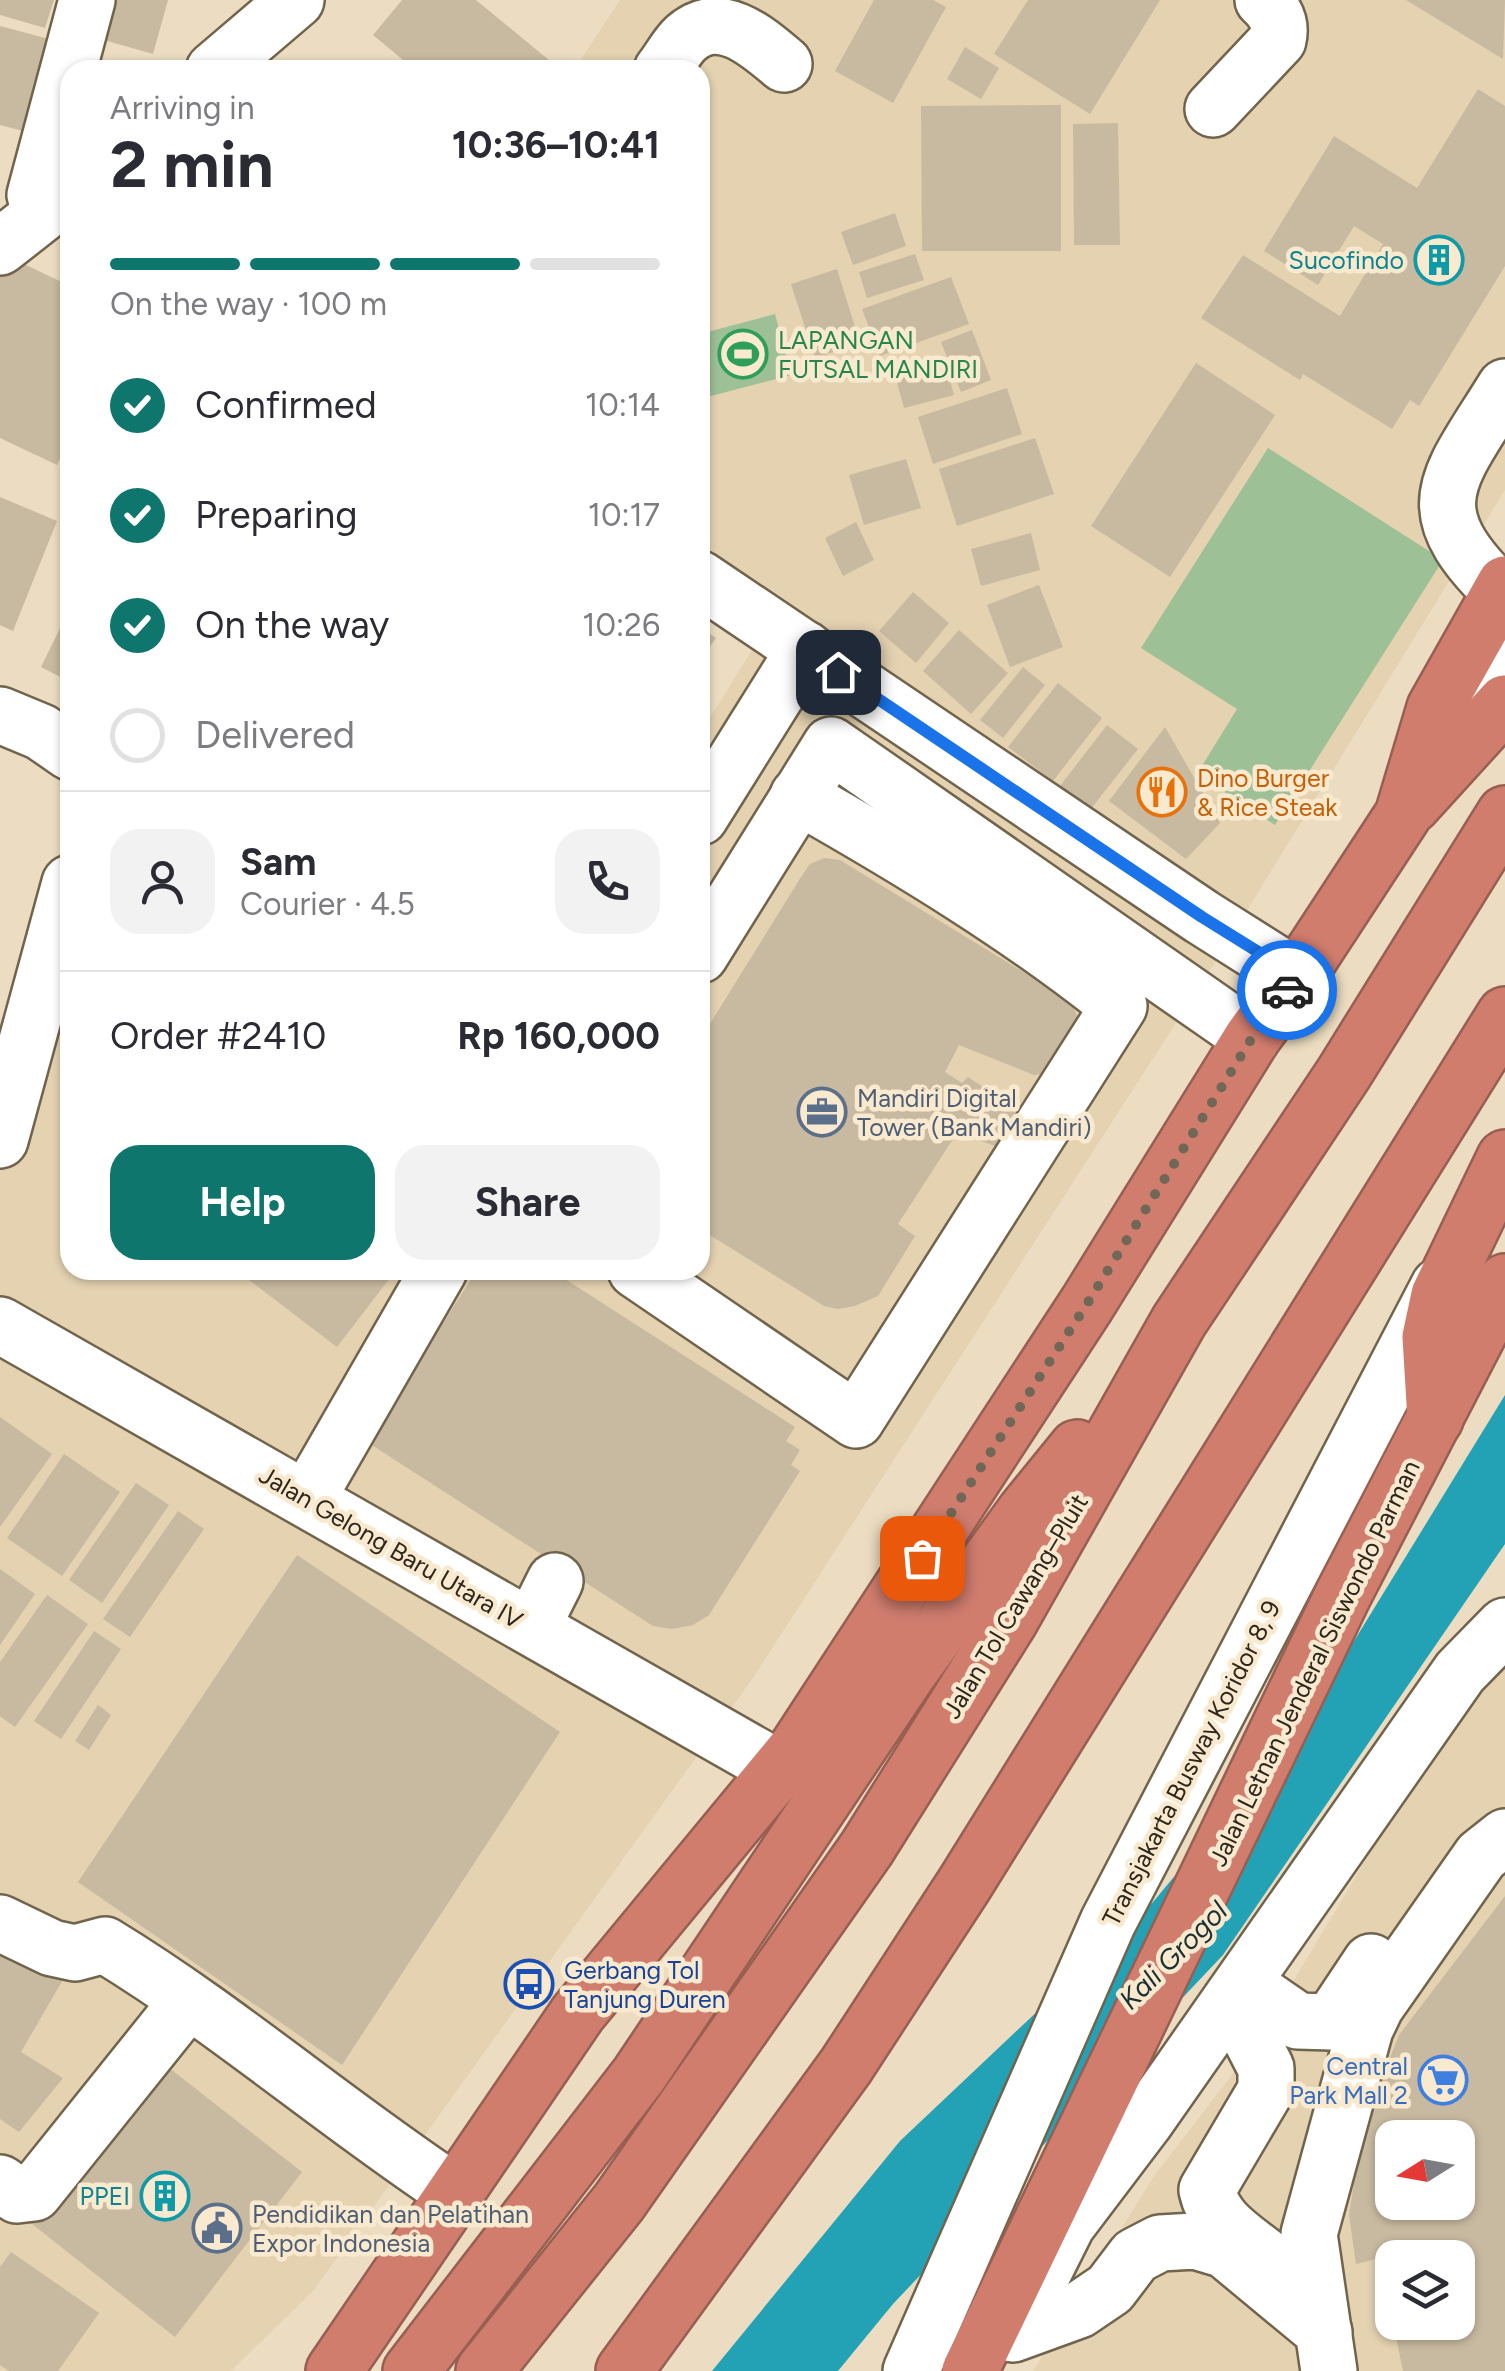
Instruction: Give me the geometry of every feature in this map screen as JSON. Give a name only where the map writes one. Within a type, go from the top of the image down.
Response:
[{"type":"highway","points":[[1403,814],[1435,708],[1504,591]]},
{"type":"highway","points":[[334,2371],[578,2013],[781,1770],[1087,1304],[1252,1038],[1403,814],[1505,702]]},
{"type":"highway","name":"Jalan Tol Cawang–Pluit","points":[[484,2371],[618,2202],[867,1848],[1010,1620],[1179,1321],[1344,1073],[1505,814]]},
{"type":"highway","points":[[624,2371],[846,2066],[964,1885],[1505,1014]]},
{"type":"highway","points":[[1435,1421],[1430,1337],[1439,1295],[1505,1158]]},
{"type":"highway","name":"Jalan Letnan Jenderal Siswondo Parman","points":[[990,2357],[1344,1595],[1505,1282]]},
{"type":"highway","points":[[410,2371],[639,2074],[908,1672],[1002,1544],[1179,1321]]},
{"type":"street","points":[[75,60],[87,0]]},
{"type":"street","points":[[226,60],[296,0]]},
{"type":"street","points":[[1212,109],[1278,40],[1276,16],[1263,0]]},
{"type":"street","points":[[670,60],[686,38],[712,27],[734,28],[756,40],[784,64]]},
{"type":"street","points":[[0,247],[46,197],[60,130]]},
{"type":"street","points":[[1504,591],[1472,563],[1456,540],[1446,495],[1455,468],[1505,387]]},
{"type":"street","points":[[710,586],[1202,917],[1297,976]]},
{"type":"street","points":[[710,801],[806,649]]},
{"type":"street","points":[[1403,814],[1505,658]]},
{"type":"street","points":[[0,716],[41,732],[60,745]]},
{"type":"street","points":[[715,896],[798,796],[831,745],[1252,1038]]},
{"type":"street","points":[[651,1280],[856,1420],[1119,1006],[1068,965],[856,828],[798,796]]},
{"type":"street","points":[[0,1140],[60,930]]},
{"type":"street","name":"Transjakarta Busway Koridor 8, 9","points":[[922,2347],[1108,1922],[1407,1344],[1505,1172]]},
{"type":"street","points":[[307,1499],[433,1280]]},
{"type":"street","name":"Jalan Gelong Baru Utara IV","points":[[0,1325],[307,1499],[543,1604],[781,1770]]},
{"type":"street","points":[[990,2357],[1067,2224],[1145,2122],[1460,1672],[1505,1626]]},
{"type":"street","points":[[1237,1992],[1298,2021],[1331,2022],[1434,1876],[1493,1847]]},
{"type":"street","points":[[1323,2329],[1309,2244],[1310,2224],[1365,2029],[1376,2006],[1493,1847]]},
{"type":"street","points":[[0,1923],[52,1948],[76,1953],[105,1945],[457,2194]]},
{"type":"street","points":[[1237,1992],[1266,2068],[1266,2090],[1207,2190],[1210,2206],[1220,2220],[1268,2258],[1323,2329]]},
{"type":"street","points":[[0,2183],[17,2195],[34,2194],[188,2001]]},
{"type":"street","points":[[990,2357],[1080,2310],[1110,2289],[1135,2256],[1160,2243],[1195,2241],[1225,2250],[1323,2329]]},
{"type":"shaded area","points":[[620,0],[1505,0],[1505,490],[1216,961],[753,1678],[313,2291],[231,2371],[0,2371],[0,1089],[60,990],[60,1280],[710,1280],[710,718],[752,650],[710,622],[710,60],[581,60]]},
{"type":"shaded area","points":[[1505,1638],[1505,2371],[1033,2371],[1154,2176],[1256,2044],[1399,1804]]},
{"type":"green space","name":"LAPANGAN FUTSAL MANDIRI","points":[[775,314],[791,375],[710,396],[710,331]]},
{"type":"green space","points":[[1268,448],[1443,560],[1275,825],[1197,774],[1237,709],[1141,648]]},
{"type":"water","name":"Kali Grogol","points":[[1505,1395],[1505,1544],[1223,1955],[893,2304],[838,2371],[712,2371],[900,2141],[1153,1902],[1308,1716]]},
{"type":"building","points":[[0,0],[54,0],[45,28],[0,15]]},
{"type":"building","points":[[96,0],[168,0],[153,54],[86,35]]},
{"type":"building","points":[[402,0],[476,0],[549,60],[403,60],[373,35]]},
{"type":"building","points":[[874,0],[933,0],[946,7],[893,103],[835,71]]},
{"type":"building","points":[[1028,0],[1160,0],[1090,114],[994,54]]},
{"type":"building","points":[[1406,0],[1505,0],[1503,59]]},
{"type":"building","points":[[0,26],[49,39],[23,131],[0,125]]},
{"type":"building","points":[[965,47],[999,68],[981,99],[947,79]]},
{"type":"building","name":"Sucofindo","points":[[1478,89],[1505,106],[1505,266],[1419,406],[1410,400],[1392,429],[1303,374],[1300,380],[1201,318],[1243,255],[1340,316],[1383,244],[1354,226],[1318,285],[1264,251],[1334,136],[1417,188]]},
{"type":"building","points":[[1061,105],[1061,251],[922,251],[921,106]]},
{"type":"building","points":[[1118,123],[1120,245],[1074,245],[1073,124]]},
{"type":"building","points":[[895,213],[906,246],[853,265],[841,232]]},
{"type":"building","points":[[915,254],[924,280],[867,298],[859,272]]},
{"type":"building","points":[[5,255],[60,281],[57,465],[0,438],[0,267]]},
{"type":"building","points":[[837,269],[860,343],[815,358],[791,284]]},
{"type":"building","points":[[951,277],[969,324],[880,356],[862,309]]},
{"type":"building","points":[[972,330],[991,380],[961,392],[941,342]]},
{"type":"building","points":[[943,355],[954,395],[904,408],[893,368]]},
{"type":"building","points":[[1196,363],[1275,415],[1170,577],[1091,526]]},
{"type":"building","points":[[1007,388],[1022,434],[933,464],[918,417]]},
{"type":"building","points":[[1035,438],[1054,494],[957,526],[939,469]]},
{"type":"building","points":[[906,459],[921,508],[864,525],[849,475]]},
{"type":"building","points":[[0,497],[57,521],[13,631],[0,625]]},
{"type":"building","points":[[856,522],[874,560],[843,576],[825,538]]},
{"type":"building","points":[[1031,533],[1040,570],[981,586],[971,549]]},
{"type":"building","points":[[1039,585],[1063,647],[1010,667],[987,605]]},
{"type":"building","points":[[913,592],[949,623],[916,663],[879,631]]},
{"type":"building","points":[[60,628],[60,677],[41,667]]},
{"type":"building","points":[[959,630],[1008,673],[971,714],[923,671]]},
{"type":"building","points":[[1023,667],[1045,685],[1003,738],[980,720]]},
{"type":"building","points":[[1058,683],[1102,718],[1053,781],[1008,747]]},
{"type":"building","points":[[1107,725],[1138,749],[1090,810],[1060,786]]},
{"type":"building","points":[[1165,727],[1220,823],[1186,859],[1109,801]]},
{"type":"building","points":[[824,858],[840,860],[1071,1001],[1079,1021],[1050,1073],[1034,1075],[959,1045],[945,1072],[962,1083],[968,1077],[1017,1110],[995,1146],[961,1134],[953,1139],[898,1224],[915,1236],[878,1296],[838,1309],[824,1306],[710,1235],[710,1024],[810,864]]},
{"type":"building","points":[[249,1280],[388,1280],[337,1347]]},
{"type":"building","points":[[471,1280],[567,1280],[795,1427],[786,1441],[800,1450],[791,1465],[800,1471],[709,1615],[693,1625],[672,1629],[653,1626],[367,1442]]},
{"type":"building","points":[[0,1417],[52,1454],[0,1527]]},
{"type":"building","points":[[64,1454],[120,1492],[62,1576],[7,1538]]},
{"type":"building","points":[[136,1483],[169,1505],[102,1603],[69,1580]]},
{"type":"building","points":[[178,1511],[204,1529],[130,1637],[103,1619]]},
{"type":"building","points":[[297,1555],[560,1732],[342,2065],[78,1882]]},
{"type":"building","points":[[0,1569],[35,1594],[0,1645]]},
{"type":"building","points":[[47,1595],[88,1624],[15,1727],[0,1716],[0,1662]]},
{"type":"building","points":[[94,1631],[121,1649],[61,1739],[34,1721]]},
{"type":"building","points":[[98,1705],[111,1715],[89,1750],[75,1741]]},
{"type":"building","name":"Central Park Mall 2","points":[[1505,1896],[1505,2371],[1403,2371],[1397,2340],[1475,2340],[1475,2240],[1375,2240],[1375,2259],[1356,2264],[1349,2215],[1363,2125],[1399,2035]]},
{"type":"building","points":[[0,1929],[68,1971],[21,2052],[63,2078],[19,2132],[0,2119]]},
{"type":"building","name":"PPEI","points":[[154,2056],[302,2172],[175,2337],[27,2220]]},
{"type":"building","points":[[11,2252],[99,2313],[58,2371],[9,2371],[0,2365],[0,2267]]},
{"type":"way so far","points":[[922,1558],[1087,1304],[1252,1038],[1287,990]]},
{"type":"place","name":"Sucofindo","points":[[1439,260]]},
{"type":"place","name":"LAPANGAN FUTSAL MANDIRI","points":[[743,354]]},
{"type":"place","name":"Dino Burger & Rice Steak","points":[[1162,792]]},
{"type":"place","name":"Mandiri Digital Tower (Bank Mandiri)","points":[[822,1112]]},
{"type":"place","name":"Gerbang Tol Tanjung Duren","points":[[529,1984]]},
{"type":"place","name":"Central Park Mall 2","points":[[1443,2080]]},
{"type":"place","name":"PPEI","points":[[165,2196]]},
{"type":"place","name":"Pendidikan dan Pelatihan Expor Indonesia","points":[[217,2228]]},
{"type":"route","points":[[838,672],[1202,917],[1297,976],[1287,990]]}]
